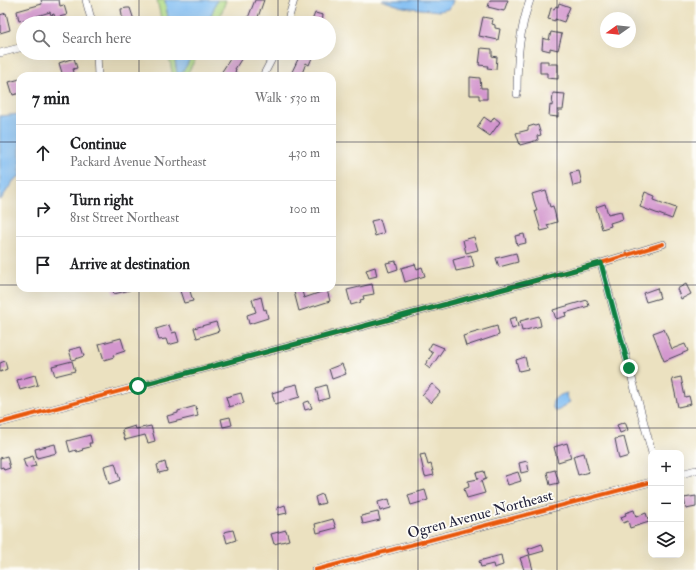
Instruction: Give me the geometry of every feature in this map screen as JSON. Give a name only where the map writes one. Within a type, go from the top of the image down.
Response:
[{"type":"street","points":[[86,0],[90,16]]},
{"type":"street","points":[[290,16],[294,0]]},
{"type":"street","points":[[518,94],[517,67],[520,37],[530,0]]},
{"type":"street","points":[[0,53],[16,49]]},
{"type":"street","points":[[98,60],[98,72]]},
{"type":"street","points":[[266,72],[272,60]]},
{"type":"street","points":[[0,423],[601,263],[663,244]]},
{"type":"street","points":[[601,263],[651,450]]},
{"type":"street","points":[[684,473],[696,470]]},
{"type":"street","name":"Ogren Avenue Northeast","points":[[316,570],[648,483]]},
{"type":"green space","points":[[157,0],[165,0],[168,16],[160,16]]},
{"type":"green space","points":[[217,0],[226,0],[220,16],[211,16]]},
{"type":"green space","points":[[170,60],[175,60],[176,68],[187,65],[189,60],[195,60],[188,72],[172,72]]},
{"type":"water","points":[[165,0],[217,0],[211,16],[168,16]]},
{"type":"water","points":[[381,0],[453,0],[448,9],[439,11],[403,7]]},
{"type":"water","points":[[175,60],[189,60],[182,72],[177,72]]},
{"type":"water","points":[[16,114],[16,179],[0,201],[0,116]]},
{"type":"water","points":[[567,393],[566,396],[570,402],[559,410],[555,411],[552,404],[553,401],[561,395]]},
{"type":"building","points":[[41,0],[59,0],[60,6],[64,5],[67,15],[54,16],[54,14],[51,15],[50,12],[37,16],[18,16],[17,11],[42,4]]},
{"type":"building","points":[[255,0],[264,0],[258,16],[249,16]]},
{"type":"building","points":[[490,0],[508,0],[504,11],[488,7]]},
{"type":"building","points":[[559,3],[570,7],[564,22],[555,19],[555,21],[548,19],[551,8],[554,9],[556,6],[558,7]]},
{"type":"building","points":[[130,8],[133,16],[122,16],[121,9]]},
{"type":"building","points":[[6,13],[10,30],[0,33],[0,15]]},
{"type":"building","points":[[315,13],[323,15],[323,16],[314,16]]},
{"type":"building","points":[[483,17],[493,19],[492,24],[495,25],[495,28],[500,29],[498,40],[479,36]]},
{"type":"building","points":[[551,32],[562,34],[558,50],[550,48],[550,51],[542,49],[543,38],[549,40]]},
{"type":"building","points":[[481,48],[492,49],[492,56],[497,57],[496,69],[479,65]]},
{"type":"building","points":[[68,60],[75,60],[77,68],[73,69],[74,72],[62,72],[59,63]]},
{"type":"building","points":[[229,60],[241,60],[235,69],[235,72],[222,72]]},
{"type":"building","points":[[298,60],[311,60],[309,65],[306,63],[303,72],[292,72]]},
{"type":"building","points":[[540,61],[548,61],[548,64],[558,64],[558,79],[547,78],[547,73],[540,73]]},
{"type":"building","points":[[470,77],[480,78],[481,88],[487,88],[487,99],[479,99],[479,95],[470,95]]},
{"type":"building","points":[[16,80],[16,94],[13,95],[9,82]]},
{"type":"building","points":[[553,93],[565,94],[563,110],[558,110],[558,117],[549,116],[550,105],[552,106]]},
{"type":"building","points":[[484,117],[491,122],[494,117],[500,122],[490,136],[477,127]]},
{"type":"building","points":[[538,125],[541,135],[537,136],[538,140],[520,145],[516,133],[528,130],[528,127]]},
{"type":"building","points":[[579,171],[582,184],[573,186],[570,173]]},
{"type":"building","points":[[545,190],[550,207],[553,206],[557,222],[547,225],[549,229],[541,231],[532,194]]},
{"type":"building","points":[[645,192],[655,196],[654,200],[676,208],[672,219],[640,207]]},
{"type":"building","points":[[605,204],[608,214],[621,211],[623,219],[610,223],[611,226],[602,229],[596,207]]},
{"type":"building","points":[[380,219],[384,233],[375,236],[371,221]]},
{"type":"building","points":[[524,234],[526,243],[517,245],[515,236]]},
{"type":"building","points":[[474,237],[478,250],[466,253],[463,240]]},
{"type":"building","points":[[516,253],[518,262],[499,267],[496,258]]},
{"type":"building","points":[[471,255],[474,266],[456,271],[453,260]]},
{"type":"building","points":[[396,261],[398,269],[389,272],[386,263]]},
{"type":"building","points":[[415,264],[417,269],[422,267],[425,276],[405,282],[401,268]]},
{"type":"building","points":[[375,267],[377,276],[369,278],[366,270]]},
{"type":"building","points":[[372,284],[374,294],[363,296],[364,299],[360,300],[361,302],[351,305],[347,290]]},
{"type":"building","points":[[686,284],[691,294],[681,299],[677,289]]},
{"type":"building","points":[[657,288],[660,298],[646,302],[643,293]]},
{"type":"building","points":[[180,292],[190,292],[193,301],[184,303]]},
{"type":"building","points":[[294,292],[302,292],[304,298],[321,292],[328,292],[330,301],[299,311]]},
{"type":"building","points":[[261,297],[264,310],[266,309],[268,318],[249,324],[247,315],[256,312],[252,300]]},
{"type":"building","points":[[587,300],[589,306],[565,313],[566,316],[556,319],[553,310]]},
{"type":"building","points":[[539,316],[541,326],[522,331],[520,321]]},
{"type":"building","points":[[516,317],[518,327],[512,329],[509,319]]},
{"type":"building","points":[[216,322],[219,331],[197,338],[194,328]]},
{"type":"building","points":[[169,325],[172,333],[176,332],[179,342],[168,345],[166,339],[159,340],[156,329]]},
{"type":"building","points":[[497,326],[499,335],[466,346],[463,336]]},
{"type":"building","points":[[664,329],[672,349],[685,344],[688,351],[664,361],[653,333]]},
{"type":"building","points":[[121,338],[125,351],[104,360],[99,344]]},
{"type":"building","points":[[432,343],[444,348],[430,369],[425,365],[433,353],[428,350]]},
{"type":"building","points":[[81,347],[84,356],[72,360],[69,350]]},
{"type":"building","points":[[525,357],[528,369],[519,371],[516,360]]},
{"type":"building","points":[[5,361],[7,369],[0,372],[0,363]]},
{"type":"building","points":[[72,361],[75,371],[55,376],[52,366]]},
{"type":"building","points":[[342,364],[346,374],[332,379],[329,369]]},
{"type":"building","points":[[35,375],[38,385],[20,390],[17,380]]},
{"type":"building","points":[[681,377],[685,397],[689,396],[691,404],[678,407],[672,379]]},
{"type":"building","points":[[297,384],[300,397],[275,404],[272,393],[285,389],[285,387]]},
{"type":"building","points":[[432,384],[441,392],[431,403],[422,395]]},
{"type":"building","points":[[326,385],[329,398],[319,401],[316,388]]},
{"type":"building","points":[[241,393],[244,403],[229,407],[226,397]]},
{"type":"building","points":[[309,401],[312,408],[305,410],[303,403]]},
{"type":"building","points":[[196,406],[198,416],[169,423],[167,416]]},
{"type":"building","points":[[230,417],[232,425],[223,427],[221,419]]},
{"type":"building","points":[[625,422],[628,430],[620,433],[617,425]]},
{"type":"building","points":[[135,426],[136,429],[151,426],[155,441],[148,443],[145,435],[125,440],[122,430]]},
{"type":"building","points":[[90,435],[92,443],[89,443],[90,447],[77,452],[76,450],[70,452],[67,441]]},
{"type":"building","points":[[624,437],[629,456],[619,459],[615,439]]},
{"type":"building","points":[[567,443],[571,458],[558,462],[554,447]]},
{"type":"building","points":[[55,444],[57,453],[37,458],[35,449]]},
{"type":"building","points":[[584,453],[589,472],[578,475],[573,456]]},
{"type":"building","points":[[425,454],[428,465],[431,464],[434,475],[425,477],[420,455]]},
{"type":"building","points":[[7,456],[10,468],[4,470],[3,467],[0,468],[0,458]]},
{"type":"building","points":[[33,456],[36,466],[26,468],[23,459]]},
{"type":"building","points":[[527,461],[529,471],[521,473],[519,463]]},
{"type":"building","points":[[165,462],[167,471],[159,473],[157,465]]},
{"type":"building","points":[[115,463],[120,480],[109,484],[104,466]]},
{"type":"building","points":[[555,470],[559,483],[550,485],[547,472]]},
{"type":"building","points":[[484,471],[486,479],[481,481],[485,493],[467,498],[464,489],[469,487],[468,481],[478,479],[476,473]]},
{"type":"building","points":[[518,472],[521,481],[508,485],[505,476]]},
{"type":"building","points":[[425,490],[428,500],[411,505],[408,495]]},
{"type":"building","points":[[322,494],[325,503],[317,505],[315,497]]},
{"type":"building","points":[[696,496],[696,507],[686,509],[684,498]]},
{"type":"building","points":[[389,499],[391,508],[380,511],[378,502]]},
{"type":"building","points":[[285,505],[287,513],[278,515],[277,508]]},
{"type":"building","points":[[634,510],[636,517],[646,513],[648,522],[630,528],[628,521],[623,523],[621,517],[626,515],[625,513]]},
{"type":"building","points":[[378,512],[380,520],[363,524],[361,516]]},
{"type":"building","points":[[333,519],[336,528],[317,533],[315,524]]},
{"type":"building","points":[[233,530],[236,540],[227,543],[224,532]]},
{"type":"building","points":[[286,530],[289,540],[274,544],[271,534]]},
{"type":"building","points":[[542,544],[544,551],[530,555],[528,549]]},
{"type":"building","points":[[501,555],[503,565],[494,568],[493,564],[481,567],[479,561]]},
{"type":"building","points":[[529,555],[533,570],[524,570],[520,558]]},
{"type":"cycle path","points":[[0,423],[601,263],[663,244]]},
{"type":"cycle path","points":[[315,570],[648,483]]},
{"type":"route","points":[[138,386],[601,263],[629,368]]}]
